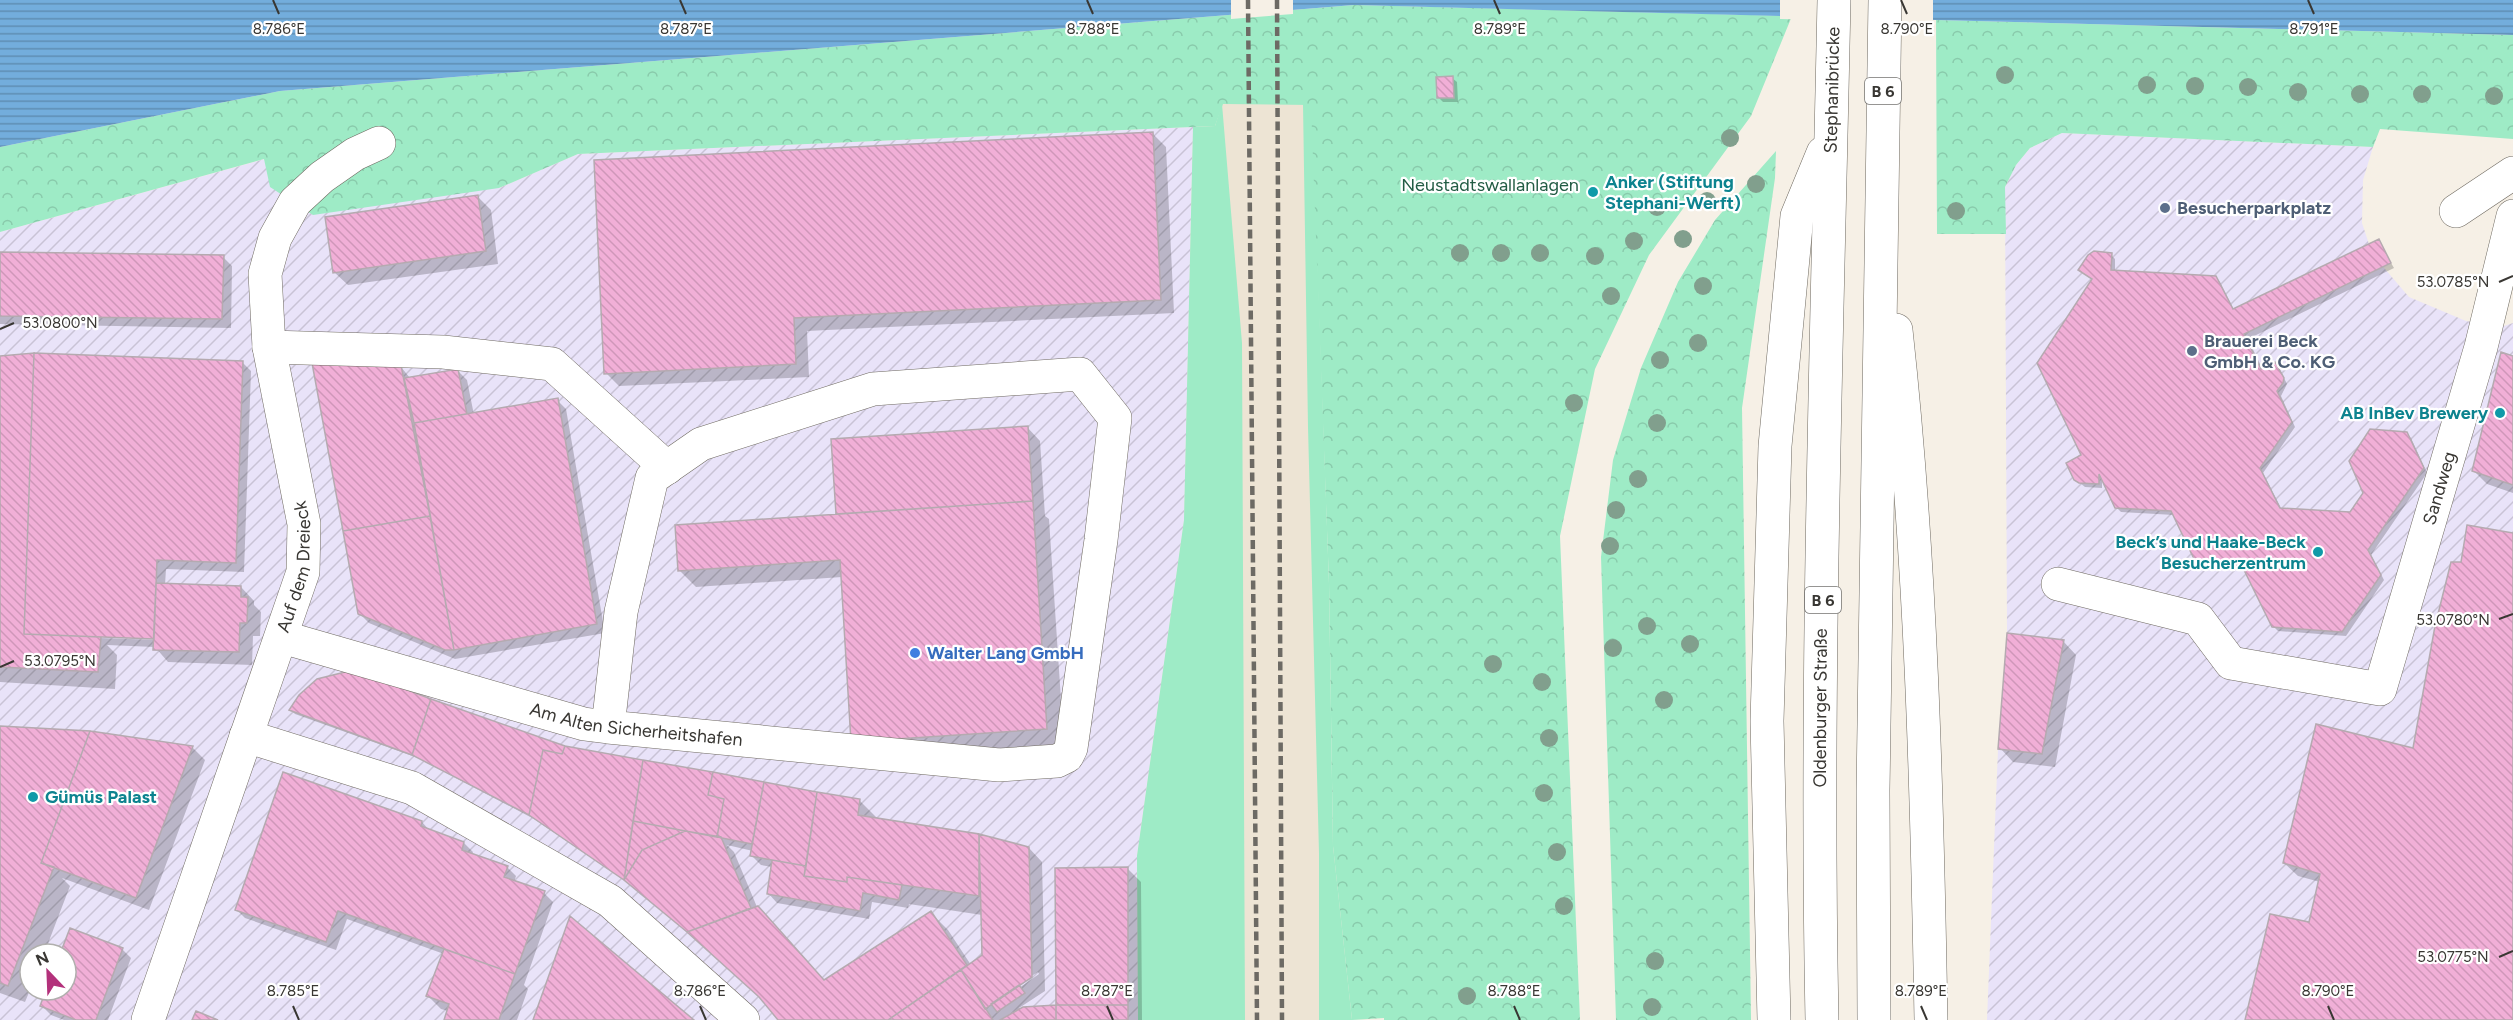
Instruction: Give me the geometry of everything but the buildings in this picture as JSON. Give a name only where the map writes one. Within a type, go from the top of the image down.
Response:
[{"type":"main road","name":"Stephanibrücke","points":[[1822,180],[1832,129],[1834,0]]},
{"type":"main road","name":"B 6","points":[[1874,1020],[1873,791],[1885,0]]},
{"type":"main road","name":"Auf dem Dreieck","points":[[148,1020],[303,572],[304,524],[269,347],[265,274],[275,238],[295,202],[355,154],[379,143]]},
{"type":"main road","points":[[2456,211],[2513,173]]},
{"type":"main road","points":[[1774,1020],[1767,721],[1775,446],[1797,216],[1822,180]]},
{"type":"main road","name":"Oldenburger Straße","points":[[1822,180],[1823,542],[1820,912],[1822,1020]]},
{"type":"main road","points":[[1881,182],[1910,455],[1928,842],[1931,1020]]},
{"type":"main road","name":"Sandweg","points":[[2058,584],[2198,619],[2231,663],[2380,689],[2481,347],[2513,216]]},
{"type":"main road","points":[[269,347],[443,352],[552,364],[667,468],[652,478],[621,612],[608,727]]},
{"type":"main road","name":"Am Alten Sicherheitshafen","points":[[282,637],[584,724],[999,765],[1057,761],[1067,756],[1071,748],[1101,540],[1115,418],[1080,374],[873,389],[701,444],[667,468]]},
{"type":"main road","points":[[246,736],[412,788],[610,901],[743,1020]]},
{"type":"shaded area","points":[[1222,104],[1312,104],[1333,846],[1352,1020],[1138,1020],[1137,856],[1184,520],[1193,127],[1215,126]]},
{"type":"shaded area","points":[[1193,127],[1184,520],[1137,856],[1138,1020],[0,1020],[0,232],[265,159],[499,188],[578,154]]},
{"type":"shaded area","name":"Brauerei Beck GmbH & Co. KG","points":[[2062,133],[2373,147],[2363,180],[2362,223],[2371,250],[2385,269],[2409,297],[2466,321],[2501,327],[2513,323],[2513,1020],[1987,1020],[1998,749],[2007,633],[2005,187],[2016,165],[2030,148]]},
{"type":"green space","name":"Neustadtswallanlagen","points":[[1354,5],[1792,16],[1751,116],[1649,255],[1595,369],[1560,536],[1580,1020],[1384,1020],[1384,1018],[1352,1020],[1333,846],[1329,583],[1311,105],[1223,104],[1215,126],[578,154],[499,188],[313,215],[270,187],[264,159],[0,232],[0,147],[280,91]]},
{"type":"green space","points":[[1936,20],[2513,35],[2513,139],[2380,129],[2373,147],[2062,133],[2030,148],[2016,165],[2005,187],[2006,234],[1937,234]]},
{"type":"green space","points":[[1222,104],[1242,343],[1245,1020],[1138,1020],[1137,856],[1184,520],[1193,127],[1215,126]]},
{"type":"green space","points":[[1303,104],[1312,104],[1329,583],[1333,846],[1352,1020],[1319,1020],[1319,853],[1308,427]]},
{"type":"green space","points":[[1776,151],[1775,178],[1742,408],[1751,1020],[1616,1020],[1601,557],[1613,460],[1641,368],[1678,282],[1715,220]]},
{"type":"water","points":[[0,0],[2513,0],[2513,35],[1354,5],[280,91],[0,147]]},
{"type":"pier","points":[[1231,0],[1293,0],[1293,14],[1231,19]]},
{"type":"pier","points":[[1780,0],[1933,0],[1933,23],[1780,19]]},
{"type":"railway","points":[[1248,0],[1257,1020]]},
{"type":"railway","points":[[1277,0],[1282,1020]]},
{"type":"place","name":"Anker (Stiftung Stephani-Werft)","points":[[1593,192]]},
{"type":"place","name":"Besucherparkplatz","points":[[2165,208]]},
{"type":"place","name":"Brauerei Beck GmbH & Co. KG","points":[[2192,351]]},
{"type":"place","name":"AB InBev Brewery","points":[[2500,413]]},
{"type":"place","name":"Beck’s und Haake-Beck Besucherzentrum","points":[[2318,552]]},
{"type":"place","name":"Walter Lang GmbH","points":[[915,653]]},
{"type":"place","name":"Gümüs Palast","points":[[33,797]]}]
